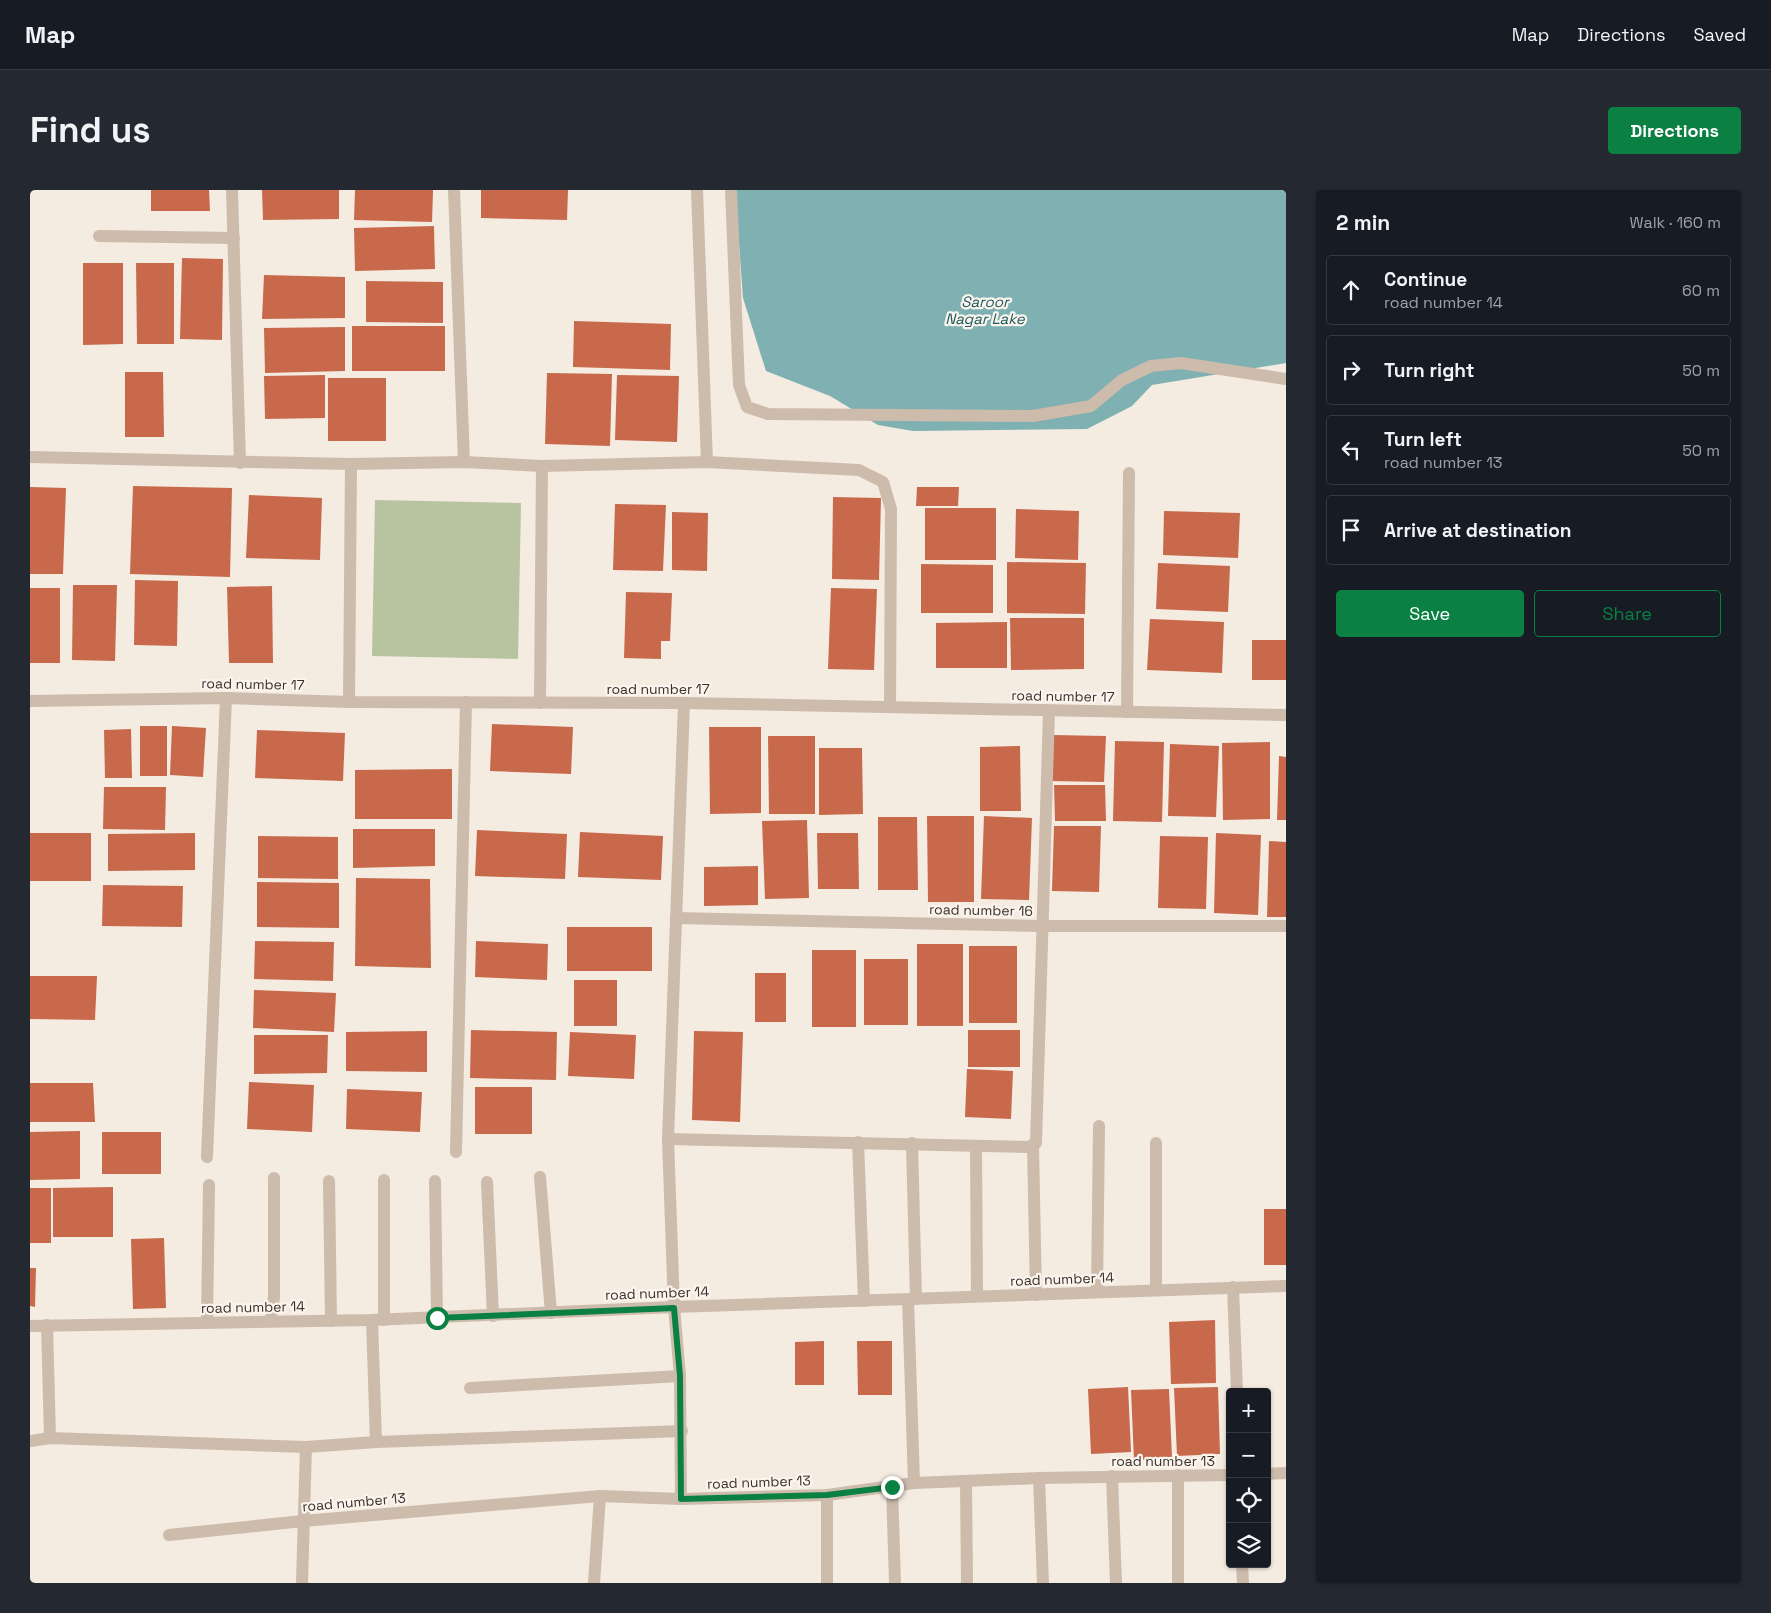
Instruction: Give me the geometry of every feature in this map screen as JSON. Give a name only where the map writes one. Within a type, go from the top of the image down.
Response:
[{"type":"street","points":[[232,190],[240,462]]},
{"type":"street","points":[[454,190],[464,462]]},
{"type":"street","points":[[697,190],[708,462]]},
{"type":"street","points":[[731,190],[739,385],[747,408],[768,414],[1033,416],[1091,406],[1122,380],[1151,366],[1181,363],[1286,379]]},
{"type":"street","points":[[99,236],[234,238]]},
{"type":"street","points":[[30,457],[351,464],[464,462],[542,466],[708,462],[859,470],[884,482],[891,509],[890,708]]},
{"type":"street","points":[[349,702],[351,464]]},
{"type":"street","points":[[540,703],[542,466]]},
{"type":"street","points":[[1127,712],[1129,473]]},
{"type":"street","points":[[206,1157],[226,698]]},
{"type":"street","name":"road number 17","points":[[30,701],[226,698],[349,702],[684,704],[1286,716]]},
{"type":"street","points":[[456,1152],[466,702]]},
{"type":"street","points":[[681,1499],[682,1431],[680,1376],[674,1308],[668,1139],[684,704]]},
{"type":"street","points":[[1036,1295],[1033,1146],[1036,1143],[1037,1133],[1041,926],[1049,711]]},
{"type":"street","name":"road number 16","points":[[676,918],[1041,926],[1286,926]]},
{"type":"street","points":[[1097,1292],[1099,1126]]},
{"type":"street","points":[[668,1139],[1033,1146]]},
{"type":"street","points":[[858,1142],[864,1301]]},
{"type":"street","points":[[912,1143],[914,1483]]},
{"type":"street","points":[[1156,1143],[1156,1290]]},
{"type":"street","points":[[976,1146],[977,1296]]},
{"type":"street","points":[[540,1177],[551,1313]]},
{"type":"street","points":[[271,1321],[274,1297],[274,1178]]},
{"type":"street","points":[[376,1442],[378,1320],[384,1180]]},
{"type":"street","points":[[329,1181],[330,1321]]},
{"type":"street","points":[[435,1181],[437,1318]]},
{"type":"street","points":[[487,1182],[493,1316]]},
{"type":"street","points":[[206,1322],[209,1185]]},
{"type":"street","name":"road number 14","points":[[30,1326],[378,1320],[977,1296],[1286,1286]]},
{"type":"street","points":[[1233,1287],[1237,1388]]},
{"type":"street","points":[[47,1325],[50,1438]]},
{"type":"street","points":[[470,1388],[680,1376]]},
{"type":"street","points":[[30,1441],[50,1438],[306,1447],[376,1442],[682,1431]]},
{"type":"street","points":[[302,1583],[306,1447]]},
{"type":"street","points":[[1271,1474],[1286,1473]]},
{"type":"street","points":[[1178,1475],[1178,1583]]},
{"type":"street","name":"road number 13","points":[[169,1535],[303,1521],[600,1496],[681,1499],[827,1495],[914,1483],[1112,1476],[1226,1475]]},
{"type":"street","points":[[1112,1476],[1116,1583]]},
{"type":"street","points":[[1039,1478],[1043,1583]]},
{"type":"street","points":[[966,1481],[967,1583]]},
{"type":"street","points":[[892,1487],[895,1583]]},
{"type":"street","points":[[827,1495],[827,1583]]},
{"type":"street","points":[[594,1583],[600,1496]]},
{"type":"street","points":[[1242,1568],[1243,1583]]},
{"type":"green space","points":[[375,500],[521,503],[518,659],[372,656]]},
{"type":"water","name":"Saroor Nagar Lake","points":[[735,190],[1286,190],[1286,363],[1152,385],[1132,406],[1087,429],[913,431],[878,425],[830,396],[766,371],[743,298]]},
{"type":"building","points":[[151,190],[209,190],[210,211],[151,211]]},
{"type":"building","points":[[262,190],[339,190],[339,219],[263,220]]},
{"type":"building","points":[[355,190],[433,190],[432,222],[354,220]]},
{"type":"building","points":[[481,190],[568,190],[567,220],[481,218]]},
{"type":"building","points":[[434,226],[435,269],[355,271],[354,228]]},
{"type":"building","points":[[182,258],[223,259],[222,340],[180,339]]},
{"type":"building","points":[[83,263],[123,263],[123,344],[83,345]]},
{"type":"building","points":[[136,263],[174,263],[174,344],[137,344]]},
{"type":"building","points":[[264,275],[345,277],[345,318],[262,319]]},
{"type":"building","points":[[366,281],[443,282],[443,323],[366,322]]},
{"type":"building","points":[[574,321],[671,324],[670,370],[573,367]]},
{"type":"building","points":[[352,326],[445,326],[445,371],[352,371]]},
{"type":"building","points":[[345,327],[345,371],[265,373],[264,328]]},
{"type":"building","points":[[125,372],[163,372],[164,437],[125,437]]},
{"type":"building","points":[[547,373],[612,374],[610,446],[545,444]]},
{"type":"building","points":[[325,375],[325,418],[265,419],[264,376]]},
{"type":"building","points":[[617,375],[679,376],[677,442],[615,440]]},
{"type":"building","points":[[328,378],[386,378],[386,441],[328,441]]},
{"type":"building","points":[[133,486],[232,488],[230,577],[130,574]]},
{"type":"building","points":[[30,487],[66,488],[63,574],[30,574]]},
{"type":"building","points":[[917,487],[959,487],[958,506],[916,506]]},
{"type":"building","points":[[249,495],[322,498],[320,560],[246,558]]},
{"type":"building","points":[[833,497],[881,498],[879,580],[832,579]]},
{"type":"building","points":[[615,504],[666,505],[663,571],[613,570]]},
{"type":"building","points":[[925,508],[996,508],[996,560],[925,560]]},
{"type":"building","points":[[1016,509],[1079,511],[1078,560],[1015,558]]},
{"type":"building","points":[[1164,511],[1240,513],[1238,558],[1163,555]]},
{"type":"building","points":[[672,512],[708,513],[707,571],[672,570]]},
{"type":"building","points":[[1007,562],[1086,563],[1085,614],[1007,613]]},
{"type":"building","points":[[1158,563],[1230,566],[1228,612],[1156,609]]},
{"type":"building","points":[[921,564],[993,565],[993,613],[921,613]]},
{"type":"building","points":[[135,580],[178,581],[177,646],[134,645]]},
{"type":"building","points":[[73,585],[117,585],[115,661],[72,660]]},
{"type":"building","points":[[272,586],[273,663],[229,663],[227,587]]},
{"type":"building","points":[[30,588],[60,588],[60,663],[30,663]]},
{"type":"building","points":[[831,588],[877,589],[874,670],[828,669]]},
{"type":"building","points":[[626,592],[672,593],[670,641],[661,641],[661,659],[624,658]]},
{"type":"building","points":[[1010,618],[1084,618],[1084,669],[1011,670]]},
{"type":"building","points":[[1150,619],[1224,622],[1222,673],[1147,670]]},
{"type":"building","points":[[1007,622],[1007,668],[936,668],[936,623]]},
{"type":"building","points":[[1252,640],[1286,640],[1286,680],[1252,680]]},
{"type":"building","points":[[492,724],[573,727],[571,774],[490,771]]},
{"type":"building","points":[[140,726],[167,726],[167,776],[140,776]]},
{"type":"building","points":[[172,726],[206,728],[203,777],[170,775]]},
{"type":"building","points":[[709,727],[761,727],[761,813],[710,814]]},
{"type":"building","points":[[131,729],[132,778],[105,778],[104,730]]},
{"type":"building","points":[[257,730],[345,733],[343,781],[255,778]]},
{"type":"building","points":[[1053,735],[1106,736],[1104,782],[1051,781]]},
{"type":"building","points":[[768,736],[815,736],[815,814],[769,814]]},
{"type":"building","points":[[1115,741],[1164,742],[1162,822],[1113,821]]},
{"type":"building","points":[[1270,742],[1270,819],[1223,820],[1222,743]]},
{"type":"building","points":[[1170,744],[1219,746],[1216,817],[1168,816]]},
{"type":"building","points":[[1020,746],[1021,811],[980,811],[980,747]]},
{"type":"building","points":[[819,748],[862,748],[863,814],[819,815]]},
{"type":"building","points":[[1279,756],[1286,757],[1286,820],[1277,820]]},
{"type":"building","points":[[452,769],[452,819],[355,819],[355,770]]},
{"type":"building","points":[[1054,785],[1105,785],[1106,821],[1055,821]]},
{"type":"building","points":[[104,787],[166,787],[165,830],[103,829]]},
{"type":"building","points":[[927,816],[974,816],[974,902],[928,902]]},
{"type":"building","points":[[984,816],[1032,818],[1029,900],[981,899]]},
{"type":"building","points":[[878,817],[917,817],[918,890],[878,890]]},
{"type":"building","points":[[807,820],[809,898],[765,899],[762,821]]},
{"type":"building","points":[[1054,826],[1101,826],[1099,892],[1052,891]]},
{"type":"building","points":[[353,829],[435,829],[435,866],[353,868]]},
{"type":"building","points":[[477,830],[567,834],[565,879],[475,876]]},
{"type":"building","points":[[580,832],[663,836],[661,880],[578,877]]},
{"type":"building","points":[[30,833],[91,833],[91,881],[30,881]]},
{"type":"building","points":[[195,833],[195,870],[108,871],[108,834]]},
{"type":"building","points":[[817,833],[858,833],[859,889],[818,889]]},
{"type":"building","points":[[1216,833],[1261,835],[1258,915],[1214,913]]},
{"type":"building","points":[[258,836],[338,837],[338,879],[258,878]]},
{"type":"building","points":[[1160,836],[1208,837],[1206,909],[1158,908]]},
{"type":"building","points":[[1269,841],[1286,842],[1286,917],[1267,917]]},
{"type":"building","points":[[758,866],[758,905],[704,906],[704,867]]},
{"type":"building","points":[[356,878],[430,879],[431,968],[355,966]]},
{"type":"building","points":[[257,882],[339,883],[339,928],[257,927]]},
{"type":"building","points":[[103,885],[183,886],[182,927],[102,926]]},
{"type":"building","points":[[567,927],[652,927],[652,971],[567,971]]},
{"type":"building","points":[[255,941],[334,942],[333,981],[254,979]]},
{"type":"building","points":[[476,941],[548,944],[547,980],[475,977]]},
{"type":"building","points":[[917,944],[963,944],[963,1026],[917,1026]]},
{"type":"building","points":[[969,946],[1017,946],[1017,1023],[969,1023]]},
{"type":"building","points":[[812,950],[856,950],[856,1027],[812,1027]]},
{"type":"building","points":[[864,959],[908,959],[908,1025],[864,1025]]},
{"type":"building","points":[[755,973],[786,973],[786,1022],[755,1022]]},
{"type":"building","points":[[30,976],[97,976],[95,1020],[30,1019]]},
{"type":"building","points":[[574,980],[617,980],[617,1026],[574,1026]]},
{"type":"building","points":[[254,990],[336,993],[334,1032],[253,1028]]},
{"type":"building","points":[[471,1030],[557,1032],[556,1080],[470,1078]]},
{"type":"building","points":[[968,1030],[1020,1030],[1020,1067],[968,1067]]},
{"type":"building","points":[[427,1031],[427,1072],[346,1071],[346,1032]]},
{"type":"building","points":[[694,1031],[743,1032],[740,1122],[692,1120]]},
{"type":"building","points":[[570,1032],[636,1035],[634,1079],[568,1076]]},
{"type":"building","points":[[254,1035],[328,1035],[327,1073],[254,1074]]},
{"type":"building","points":[[967,1069],[1013,1071],[1011,1119],[965,1117]]},
{"type":"building","points":[[249,1082],[314,1085],[312,1132],[247,1129]]},
{"type":"building","points":[[30,1083],[93,1083],[95,1122],[30,1122]]},
{"type":"building","points":[[475,1087],[532,1087],[532,1134],[475,1134]]},
{"type":"building","points":[[347,1089],[422,1092],[420,1132],[346,1129]]},
{"type":"building","points":[[80,1131],[80,1179],[30,1180],[30,1132]]},
{"type":"building","points":[[102,1132],[161,1132],[161,1174],[102,1174]]},
{"type":"building","points":[[113,1187],[113,1237],[53,1237],[53,1188]]},
{"type":"building","points":[[30,1188],[51,1188],[51,1243],[30,1243]]},
{"type":"building","points":[[1264,1209],[1286,1209],[1286,1265],[1264,1265]]},
{"type":"building","points":[[164,1238],[166,1308],[133,1309],[131,1239]]},
{"type":"building","points":[[30,1268],[36,1268],[35,1307],[30,1306]]},
{"type":"building","points":[[1215,1320],[1216,1383],[1171,1384],[1169,1322]]},
{"type":"building","points":[[824,1341],[824,1385],[795,1385],[795,1342]]},
{"type":"building","points":[[857,1341],[892,1341],[892,1395],[858,1395]]},
{"type":"building","points":[[1128,1387],[1131,1452],[1091,1454],[1088,1389]]},
{"type":"building","points":[[1218,1387],[1220,1454],[1177,1456],[1174,1388]]},
{"type":"building","points":[[1169,1389],[1172,1458],[1134,1460],[1131,1390]]},
{"type":"route","points":[[437,1318],[674,1308],[680,1376],[682,1431],[681,1499],[827,1495],[892,1487]]}]
